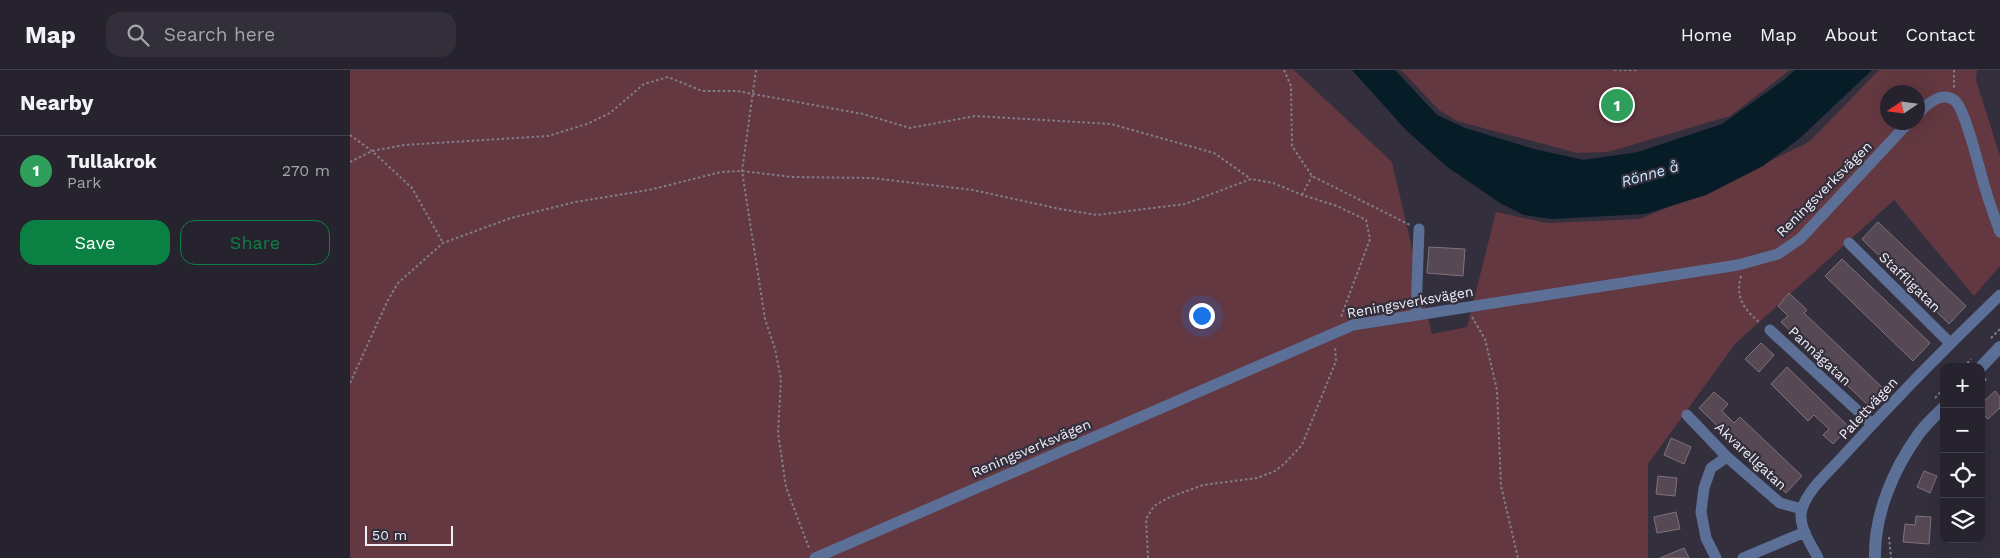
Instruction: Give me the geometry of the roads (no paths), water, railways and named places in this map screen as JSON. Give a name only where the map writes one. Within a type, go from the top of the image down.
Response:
[{"type":"street","points":[[1925,107],[1938,98],[1948,97],[1954,100],[1963,115],[1985,190],[2000,232]]},
{"type":"street","name":"Reningsverksvägen","points":[[812,554],[1353,325],[1744,264],[1778,254],[1794,244],[1901,130]]},
{"type":"street","points":[[1416,314],[1419,229]]},
{"type":"street","name":"Staffligatan","points":[[1848,243],[1950,343]]},
{"type":"street","name":"Palettvägen","points":[[1802,509],[1812,490],[1872,424],[1950,343],[2000,295]]},
{"type":"street","name":"Pannågatan","points":[[1770,330],[1872,424]]},
{"type":"street","points":[[1985,363],[2000,347]]},
{"type":"street","points":[[1880,555],[1878,528],[1893,478],[1919,434],[1943,408]]},
{"type":"street","name":"Akvarellgatan","points":[[1687,415],[1727,457],[1780,503],[1802,509]]},
{"type":"street","points":[[1716,558],[1706,538],[1700,512],[1704,488],[1711,468],[1727,457]]},
{"type":"street","points":[[1802,509],[1801,520],[1818,558]]},
{"type":"street","points":[[1743,558],[1805,532]]},
{"type":"water","name":"Rönne å","points":[[1352,70],[1395,70],[1437,115],[1465,128],[1534,149],[1584,160],[1638,152],[1722,124],[1795,70],[1872,70],[1800,138],[1763,166],[1706,195],[1645,214],[1552,219],[1524,215],[1500,203],[1446,166],[1405,129]]},
{"type":"place","name":"Tullakrok","points":[[1617,105]]}]
